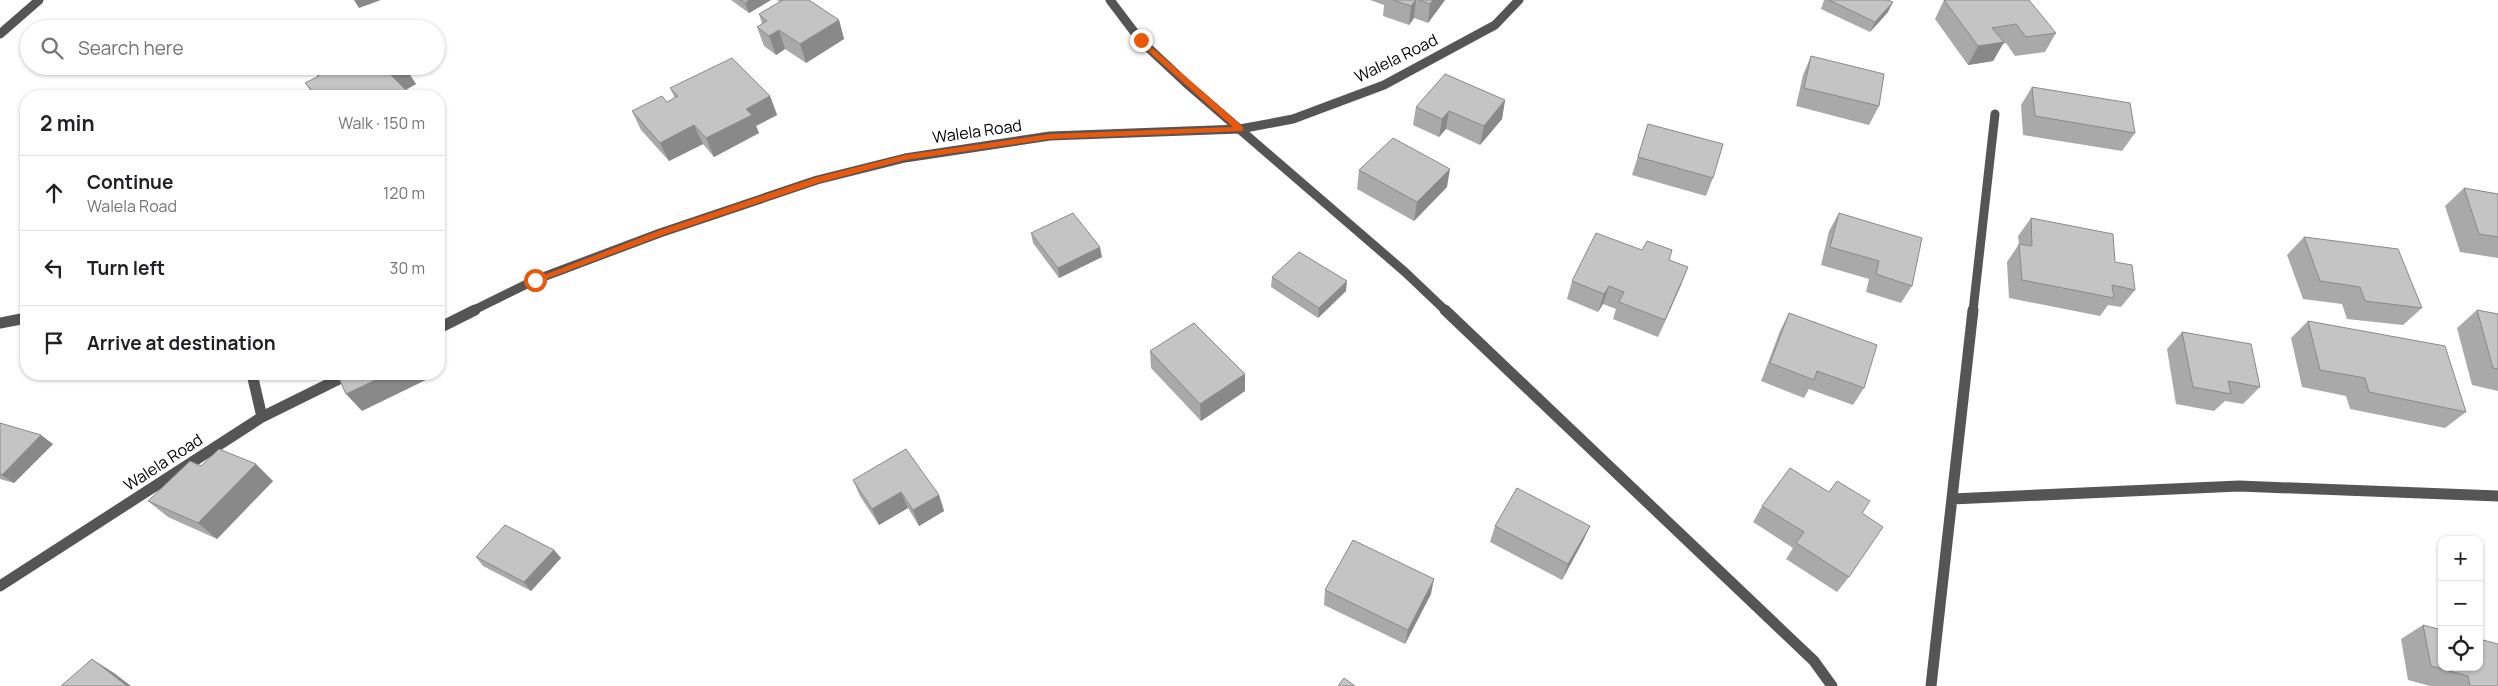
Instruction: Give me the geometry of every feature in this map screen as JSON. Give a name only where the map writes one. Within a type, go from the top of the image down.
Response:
[{"type":"street","points":[[0,34],[39,0]]},
{"type":"street","points":[[1110,0],[1141,40],[1240,129],[1405,272],[1814,661],[1832,686]]},
{"type":"street","name":"Walela Road","points":[[445,325],[535,280],[652,236],[817,180],[905,158],[1050,136],[1240,129],[1293,119],[1384,85],[1495,25],[1519,0]]},
{"type":"street","points":[[1931,686],[1995,114]]},
{"type":"street","points":[[0,323],[20,319]]},
{"type":"street","points":[[253,380],[262,417]]},
{"type":"street","name":"Walela Road","points":[[0,586],[262,417],[336,380]]},
{"type":"street","points":[[1952,499],[2239,486],[2498,496]]},
{"type":"building","points":[[783,0],[809,0],[839,20],[800,44],[779,30],[769,36],[757,27],[767,21],[759,14]]},
{"type":"building","points":[[1393,0],[1416,0],[1411,6]]},
{"type":"building","points":[[1419,0],[1433,0],[1430,4]]},
{"type":"building","points":[[1829,0],[1888,0],[1893,2],[1875,22]]},
{"type":"building","points":[[1944,0],[2029,0],[2056,33],[2026,37],[2016,24],[1992,28],[2004,42],[1978,46]]},
{"type":"building","points":[[1811,56],[1884,74],[1879,106],[1804,88]]},
{"type":"building","points":[[732,58],[770,96],[746,109],[752,115],[706,138],[694,125],[660,143],[632,111],[662,96],[667,102],[678,96],[670,88]]},
{"type":"building","points":[[1445,74],[1505,100],[1484,126],[1449,111],[1442,119],[1416,107]]},
{"type":"building","points":[[391,75],[406,90],[311,90],[305,83],[319,76]]},
{"type":"building","points":[[2032,87],[2130,103],[2135,133],[2035,116]]},
{"type":"building","points":[[1648,124],[1723,144],[1713,178],[1638,157]]},
{"type":"building","points":[[1393,138],[1450,169],[1417,202],[1359,170]]},
{"type":"building","points":[[2464,188],[2498,194],[2498,237],[2479,234]]},
{"type":"building","points":[[1073,213],[1100,247],[1058,268],[1031,233]]},
{"type":"building","points":[[1839,213],[1922,238],[1912,286],[1876,274],[1879,261],[1830,247]]},
{"type":"building","points":[[2031,218],[2113,234],[2115,262],[2132,265],[2135,290],[2112,285],[2114,298],[2022,280],[2019,244],[2032,246]]},
{"type":"building","points":[[1596,233],[1642,250],[1647,241],[1672,250],[1669,260],[1688,267],[1665,320],[1619,302],[1624,292],[1609,286],[1604,294],[1572,281]]},
{"type":"building","points":[[2304,237],[2398,249],[2422,308],[2365,301],[2360,287],[2320,281]]},
{"type":"building","points":[[1299,252],[1347,281],[1319,308],[1272,277]]},
{"type":"building","points":[[2477,310],[2498,314],[2498,369],[2493,368]]},
{"type":"building","points":[[1789,313],[1877,345],[1864,388],[1817,371],[1814,380],[1770,363]]},
{"type":"building","points":[[2308,321],[2445,346],[2466,412],[2369,392],[2365,378],[2320,370]]},
{"type":"building","points":[[1194,323],[1245,374],[1200,404],[1150,351]]},
{"type":"building","points":[[2182,332],[2251,344],[2260,387],[2228,381],[2231,394],[2193,387]]},
{"type":"building","points":[[340,380],[375,380],[346,394]]},
{"type":"building","points":[[0,423],[41,435],[2,475],[0,474]]},
{"type":"building","points":[[219,449],[256,464],[198,523],[148,501],[190,461],[201,466]]},
{"type":"building","points":[[906,449],[939,495],[913,510],[901,492],[872,509],[853,480]]},
{"type":"building","points":[[1790,468],[1829,492],[1837,481],[1870,501],[1862,513],[1883,527],[1849,577],[1796,543],[1804,532],[1762,506]]},
{"type":"building","points":[[1517,488],[1590,526],[1568,564],[1495,526]]},
{"type":"building","points":[[505,525],[554,550],[524,582],[476,557]]},
{"type":"building","points":[[1353,540],[1434,579],[1408,630],[1325,590]]},
{"type":"building","points":[[2423,625],[2438,629],[2438,668],[2431,666]]},
{"type":"building","points":[[2483,640],[2498,644],[2498,686],[2470,686],[2468,676],[2450,671],[2483,671]]},
{"type":"building","points":[[92,659],[127,686],[61,686]]},
{"type":"building","points":[[1344,678],[1355,686],[1338,686]]},
{"type":"route","points":[[535,280],[660,233],[817,180],[905,158],[1050,136],[1240,129],[1186,83],[1141,40]]}]
